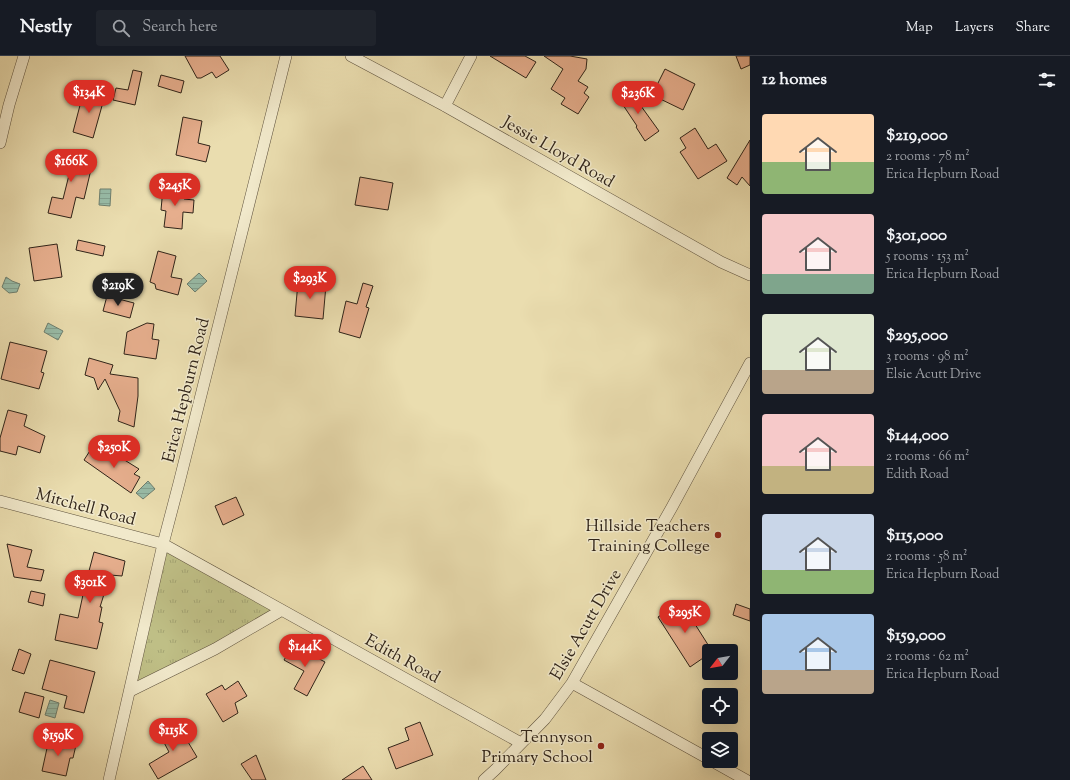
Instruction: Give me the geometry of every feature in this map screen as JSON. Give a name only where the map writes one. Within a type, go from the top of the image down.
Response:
[{"type":"street","points":[[0,143],[24,56]]},
{"type":"street","name":"Erica Hepburn Road","points":[[109,780],[163,544],[286,56]]},
{"type":"street","name":"Jessie Lloyd Road","points":[[351,56],[445,106],[720,262],[750,275]]},
{"type":"street","points":[[445,106],[471,56]]},
{"type":"street","name":"Elsie Acutt Drive","points":[[484,780],[545,719],[572,683],[672,507],[750,363]]},
{"type":"street","name":"Mitchell Road","points":[[0,501],[163,544]]},
{"type":"street","name":"Edith Road","points":[[163,544],[521,744]]},
{"type":"street","points":[[130,691],[215,649],[282,610]]},
{"type":"street","points":[[572,683],[702,755]]},
{"type":"street","points":[[725,768],[746,780]]},
{"type":"green space","points":[[165,550],[274,610],[209,647],[136,683]]},
{"type":"shaded area","points":[[100,189],[111,189],[110,206],[99,205]]},
{"type":"shaded area","points":[[199,273],[207,281],[195,292],[187,284]]},
{"type":"shaded area","points":[[6,277],[20,284],[17,292],[9,293],[2,287]]},
{"type":"shaded area","points":[[48,323],[63,331],[58,340],[44,332]]},
{"type":"shaded area","points":[[148,481],[155,489],[143,499],[136,493]]},
{"type":"shaded area","points":[[50,700],[59,703],[55,718],[45,715]]},
{"type":"building","points":[[185,56],[220,56],[229,70],[216,78],[212,72],[201,78],[197,78]]},
{"type":"building","points":[[490,56],[525,56],[536,62],[526,78]]},
{"type":"building","points":[[544,56],[570,56],[587,59],[586,69],[578,81],[588,87],[584,93],[589,97],[578,114],[561,104],[565,98],[551,89],[563,69]]},
{"type":"building","points":[[736,56],[750,56],[750,65],[741,69]]},
{"type":"building","points":[[665,69],[695,84],[683,110],[652,95]]},
{"type":"building","points":[[133,70],[142,72],[135,105],[113,100],[116,88],[128,90]]},
{"type":"building","points":[[161,75],[184,81],[181,93],[158,86]]},
{"type":"building","points":[[628,88],[659,131],[645,141],[617,96]]},
{"type":"building","points":[[84,90],[105,95],[93,138],[73,132]]},
{"type":"building","points":[[183,117],[202,121],[198,143],[210,146],[206,162],[176,155]]},
{"type":"building","points":[[695,128],[708,149],[716,144],[727,161],[698,179],[680,152],[686,148],[680,138]]},
{"type":"building","points":[[750,140],[750,186],[742,177],[737,185],[727,178]]},
{"type":"building","points":[[59,152],[93,161],[84,199],[76,197],[71,218],[48,213],[52,197],[63,199],[69,175],[55,172]]},
{"type":"building","points":[[360,177],[393,183],[388,210],[355,205]]},
{"type":"building","points":[[163,188],[185,190],[184,199],[194,200],[193,213],[183,212],[182,229],[164,227],[166,211],[161,210]]},
{"type":"building","points":[[78,240],[105,246],[103,256],[76,250]]},
{"type":"building","points":[[57,244],[62,277],[34,281],[29,248]]},
{"type":"building","points":[[158,251],[176,256],[171,277],[182,279],[178,295],[156,289],[155,284],[150,282]]},
{"type":"building","points":[[298,282],[326,285],[323,319],[295,316]]},
{"type":"building","points":[[363,283],[373,286],[366,307],[369,308],[360,338],[339,332],[346,301],[357,304]]},
{"type":"building","points":[[107,296],[134,303],[130,318],[103,311]]},
{"type":"building","points":[[147,323],[154,324],[152,339],[159,340],[156,359],[124,354],[127,332]]},
{"type":"building","points":[[10,342],[47,351],[41,372],[44,373],[39,389],[1,379]]},
{"type":"building","points":[[89,358],[113,365],[110,374],[138,378],[138,396],[134,427],[118,421],[120,411],[105,379],[98,390],[94,378],[85,375]]},
{"type":"building","points":[[8,410],[27,415],[24,426],[45,436],[40,453],[18,446],[16,455],[0,451],[0,438]]},
{"type":"building","points":[[93,446],[114,461],[118,456],[139,469],[134,474],[140,477],[131,493],[84,460]]},
{"type":"building","points":[[236,497],[244,515],[223,525],[215,506]]},
{"type":"building","points":[[7,544],[32,550],[27,567],[44,570],[41,581],[14,577]]},
{"type":"building","points":[[94,552],[125,561],[122,576],[110,575],[100,607],[102,607],[99,622],[103,623],[97,649],[55,640],[60,614],[78,618]]},
{"type":"building","points":[[31,591],[45,594],[43,606],[28,602]]},
{"type":"building","points":[[681,602],[708,644],[702,644],[702,659],[690,667],[658,617]]},
{"type":"building","points":[[736,604],[750,609],[750,621],[733,615]]},
{"type":"building","points":[[293,645],[325,662],[307,696],[294,689],[304,671],[284,660]]},
{"type":"building","points":[[19,649],[31,654],[24,674],[12,670]]},
{"type":"building","points":[[50,660],[95,672],[84,713],[64,708],[67,696],[42,689]]},
{"type":"building","points":[[238,681],[247,696],[235,703],[238,713],[223,722],[206,694],[222,685],[225,690]]},
{"type":"building","points":[[25,692],[44,697],[39,718],[19,712]]},
{"type":"building","points":[[176,722],[197,757],[158,779],[149,764],[169,752],[159,733]]},
{"type":"building","points":[[420,722],[433,755],[396,769],[388,748],[409,740],[405,728]]},
{"type":"building","points":[[49,739],[76,745],[73,758],[70,758],[66,776],[42,771]]},
{"type":"building","points":[[256,755],[266,780],[252,780],[241,764]]},
{"type":"building","points":[[363,766],[372,780],[342,780]]},
{"type":"place","name":"Hillside Teachers Training College","points":[[718,535]]},
{"type":"place","name":"Tennyson Primary School","points":[[601,746]]}]
